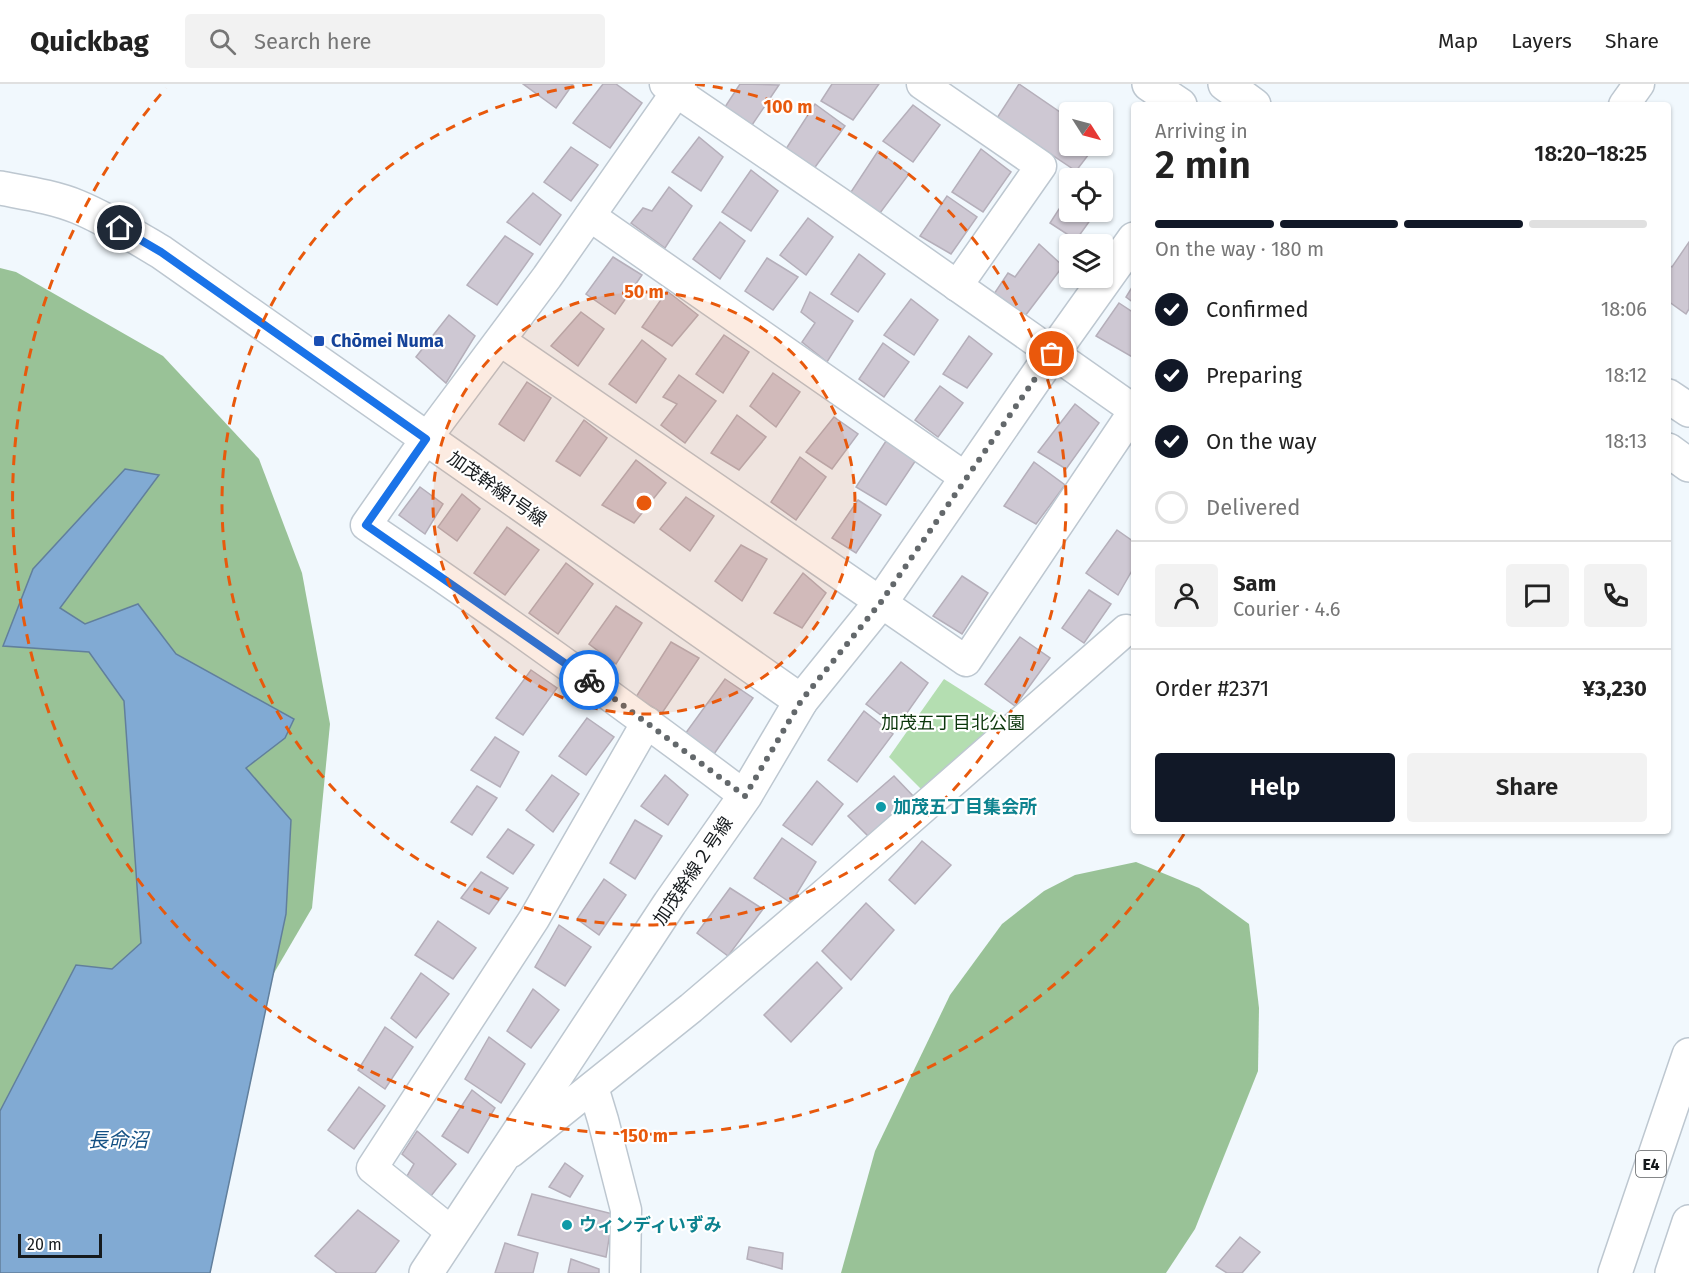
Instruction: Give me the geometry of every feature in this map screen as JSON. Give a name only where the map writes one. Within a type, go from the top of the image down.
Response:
[{"type":"main road","points":[[1149,84],[1176,102]]},
{"type":"main road","name":"加茂幹線1号線","points":[[0,188],[31,193],[76,206],[161,252],[801,701]]},
{"type":"main road","name":"加茂幹線２号線","points":[[426,1273],[670,903],[745,796],[801,701],[881,602],[1131,243]]},
{"type":"main road","points":[[1671,398],[1689,410]]},
{"type":"main road","points":[[1671,452],[1689,465]]},
{"type":"main road","name":"E4","points":[[1615,1273],[1689,1055]]},
{"type":"main road","points":[[1672,1273],[1689,1222]]},
{"type":"street","points":[[922,84],[1041,166],[957,286]]},
{"type":"street","points":[[1626,102],[1639,84]]},
{"type":"street","points":[[745,796],[647,722],[475,599],[366,525],[426,439],[501,341],[590,216],[674,87],[1131,409]]},
{"type":"street","points":[[590,216],[966,478]]},
{"type":"street","points":[[501,341],[966,661],[1131,415]]},
{"type":"street","points":[[499,1162],[691,1008],[1126,630]]},
{"type":"street","points":[[453,1233],[372,1168],[534,919],[647,722]]},
{"type":"street","points":[[592,1087],[603,1120],[626,1210],[625,1273]]},
{"type":"green space","points":[[0,268],[16,272],[163,356],[259,459],[302,573],[330,724],[312,908],[197,1105],[0,1273]]},
{"type":"green space","name":"加茂五丁目北公園","points":[[944,679],[1007,719],[923,791],[889,757]]},
{"type":"green space","points":[[1136,862],[1199,888],[1249,924],[1259,1008],[1258,1071],[1195,1229],[1166,1273],[841,1273],[875,1151],[950,995],[1002,924],[1044,891],[1075,875]]},
{"type":"water","name":"長命沼","points":[[125,469],[159,475],[60,608],[85,624],[138,604],[176,654],[294,719],[285,738],[246,768],[291,820],[286,914],[210,1273],[0,1273],[0,1111],[76,965],[112,969],[141,943],[124,701],[89,652],[3,646],[33,569]]},
{"type":"building","points":[[523,84],[573,84],[556,108]]},
{"type":"building","points":[[603,84],[616,84],[642,103],[610,148],[573,123]]},
{"type":"building","points":[[740,84],[779,85],[750,128],[723,110]]},
{"type":"building","points":[[832,84],[879,84],[853,120],[821,101]]},
{"type":"building","points":[[1019,84],[1059,111],[1059,156],[1087,156],[1078,168],[1072,168],[997,118]]},
{"type":"building","points":[[815,104],[845,126],[813,170],[784,152]]},
{"type":"building","points":[[913,105],[940,125],[913,162],[883,141]]},
{"type":"building","points":[[699,137],[723,157],[701,191],[672,172]]},
{"type":"building","points":[[571,147],[598,165],[571,201],[544,182]]},
{"type":"building","points":[[981,149],[1011,172],[983,212],[952,192]]},
{"type":"building","points":[[878,151],[909,174],[877,217],[849,195]]},
{"type":"building","points":[[751,170],[778,191],[751,231],[722,212]]},
{"type":"building","points":[[669,187],[692,206],[665,248],[631,223],[643,208],[652,211]]},
{"type":"building","points":[[533,193],[561,215],[540,245],[507,222]]},
{"type":"building","points":[[947,196],[977,217],[951,254],[920,236]]},
{"type":"building","points":[[1059,209],[1059,222],[1089,222],[1080,234],[1067,234],[1050,223]]},
{"type":"building","points":[[808,218],[833,237],[806,275],[780,255]]},
{"type":"building","points":[[720,222],[745,241],[720,279],[693,259]]},
{"type":"building","points":[[505,236],[533,254],[497,305],[467,285]]},
{"type":"building","points":[[1689,242],[1689,309],[1686,314],[1671,303],[1672,267]]},
{"type":"building","points":[[1039,244],[1059,262],[1059,271],[1025,316],[992,297],[1008,273],[1015,277]]},
{"type":"building","points":[[859,254],[885,274],[858,312],[831,294]]},
{"type":"building","points":[[613,257],[642,275],[615,314],[586,294]]},
{"type":"building","points":[[767,258],[798,277],[773,310],[745,291]]},
{"type":"building","points":[[1131,289],[1131,301],[1126,297]]},
{"type":"building","points":[[667,291],[698,315],[672,346],[642,327]]},
{"type":"building","points":[[810,292],[853,321],[827,362],[802,342],[815,323],[801,312]]},
{"type":"building","points":[[911,299],[938,320],[914,355],[884,335]]},
{"type":"building","points":[[1119,303],[1131,311],[1131,356],[1096,336]]},
{"type":"building","points":[[581,312],[604,329],[578,366],[551,346]]},
{"type":"building","points":[[449,315],[475,336],[446,383],[416,357]]},
{"type":"building","points":[[724,335],[749,352],[723,393],[696,374]]},
{"type":"building","points":[[969,336],[992,354],[967,388],[943,374]]},
{"type":"building","points":[[642,340],[666,359],[636,403],[609,384]]},
{"type":"building","points":[[883,343],[909,362],[884,397],[859,379]]},
{"type":"building","points":[[773,373],[800,392],[776,427],[750,406]]},
{"type":"building","points":[[679,375],[716,401],[685,443],[661,425],[677,404],[663,397]]},
{"type":"building","points":[[527,382],[551,398],[524,441],[499,424]]},
{"type":"building","points":[[940,386],[963,403],[938,437],[915,420]]},
{"type":"building","points":[[1075,404],[1099,423],[1066,469],[1038,452]]},
{"type":"building","points":[[737,415],[766,437],[739,470],[711,453]]},
{"type":"building","points":[[834,417],[858,434],[832,469],[806,452]]},
{"type":"building","points":[[584,420],[607,438],[580,476],[556,461]]},
{"type":"building","points":[[886,441],[916,460],[886,505],[856,487]]},
{"type":"building","points":[[800,457],[826,477],[796,520],[771,502]]},
{"type":"building","points":[[636,460],[666,483],[634,523],[602,505]]},
{"type":"building","points":[[1034,462],[1065,485],[1036,524],[1004,506]]},
{"type":"building","points":[[420,487],[443,504],[425,534],[399,515]]},
{"type":"building","points":[[462,494],[480,509],[457,541],[438,527]]},
{"type":"building","points":[[686,497],[714,516],[690,551],[660,529]]},
{"type":"building","points":[[858,500],[881,515],[856,553],[832,538]]},
{"type":"building","points":[[507,527],[539,550],[505,595],[474,573]]},
{"type":"building","points":[[1117,530],[1131,540],[1131,572],[1118,595],[1086,573]]},
{"type":"building","points":[[741,545],[767,559],[742,601],[715,581]]},
{"type":"building","points":[[566,563],[593,584],[558,634],[529,613]]},
{"type":"building","points":[[803,573],[826,593],[802,628],[774,613]]},
{"type":"building","points":[[962,576],[988,593],[962,634],[933,616]]},
{"type":"building","points":[[1089,590],[1111,604],[1084,643],[1062,628]]},
{"type":"building","points":[[616,606],[642,623],[616,664],[589,644]]},
{"type":"building","points":[[1020,637],[1050,658],[1015,706],[985,684]]},
{"type":"building","points":[[671,642],[699,658],[662,713],[636,697]]},
{"type":"building","points":[[901,662],[928,683],[897,727],[866,704]]},
{"type":"building","points":[[531,670],[557,688],[523,735],[496,718]]},
{"type":"building","points":[[725,679],[753,698],[714,754],[685,734]]},
{"type":"building","points":[[864,711],[893,734],[857,782],[828,760]]},
{"type":"building","points":[[587,718],[614,737],[586,775],[559,756]]},
{"type":"building","points":[[495,737],[519,752],[500,787],[471,770]]},
{"type":"building","points":[[552,775],[579,794],[553,832],[526,810]]},
{"type":"building","points":[[665,775],[688,795],[668,825],[641,806]]},
{"type":"building","name":"加茂五丁目集会所","points":[[894,776],[915,798],[869,837],[848,816]]},
{"type":"building","points":[[817,781],[843,804],[812,845],[783,825]]},
{"type":"building","points":[[477,786],[497,798],[472,835],[451,822]]},
{"type":"building","points":[[635,820],[662,836],[635,879],[610,863]]},
{"type":"building","points":[[508,829],[534,845],[513,874],[487,857]]},
{"type":"building","points":[[782,838],[816,862],[791,903],[754,878]]},
{"type":"building","points":[[922,841],[951,865],[915,904],[889,880]]},
{"type":"building","points":[[481,872],[508,888],[489,914],[461,898]]},
{"type":"building","points":[[604,879],[626,895],[599,935],[577,919]]},
{"type":"building","points":[[730,888],[763,909],[728,956],[697,933]]},
{"type":"building","points":[[866,903],[894,930],[851,980],[822,951]]},
{"type":"building","points":[[438,921],[476,948],[453,979],[415,955]]},
{"type":"building","points":[[559,925],[591,947],[565,986],[535,967]]},
{"type":"building","points":[[817,962],[842,988],[791,1042],[764,1015]]},
{"type":"building","points":[[421,973],[449,994],[416,1038],[391,1018]]},
{"type":"building","points":[[533,989],[559,1010],[531,1048],[507,1031]]},
{"type":"building","points":[[385,1027],[413,1047],[385,1089],[358,1070]]},
{"type":"building","points":[[489,1037],[525,1064],[501,1103],[465,1079]]},
{"type":"building","points":[[359,1087],[385,1106],[354,1149],[328,1130]]},
{"type":"building","points":[[472,1090],[495,1108],[468,1153],[442,1136]]},
{"type":"building","points":[[417,1131],[456,1164],[431,1196],[407,1176],[414,1164],[402,1154]]},
{"type":"building","points":[[565,1163],[583,1176],[570,1197],[549,1187]]},
{"type":"building","name":"ウィンディいずみ","points":[[532,1194],[613,1214],[606,1257],[518,1235]]},
{"type":"building","points":[[358,1210],[399,1241],[375,1273],[337,1273],[315,1256]]},
{"type":"building","points":[[1240,1237],[1260,1252],[1242,1273],[1227,1273],[1216,1266]]},
{"type":"building","points":[[505,1243],[538,1253],[533,1273],[495,1273]]},
{"type":"building","points":[[749,1247],[783,1253],[782,1269],[747,1259]]},
{"type":"building","points":[[571,1259],[599,1269],[599,1273],[568,1273]]},
{"type":"way so far","points":[[589,680],[745,796],[801,701],[881,602],[1052,354]]},
{"type":"place","name":"Chōmei Numa","points":[[319,341]]},
{"type":"place","name":"加茂五丁目集会所","points":[[881,807]]},
{"type":"place","name":"ウィンディいずみ","points":[[567,1225]]},
{"type":"route","points":[[120,228],[161,252],[426,439],[366,525],[589,680]]}]
